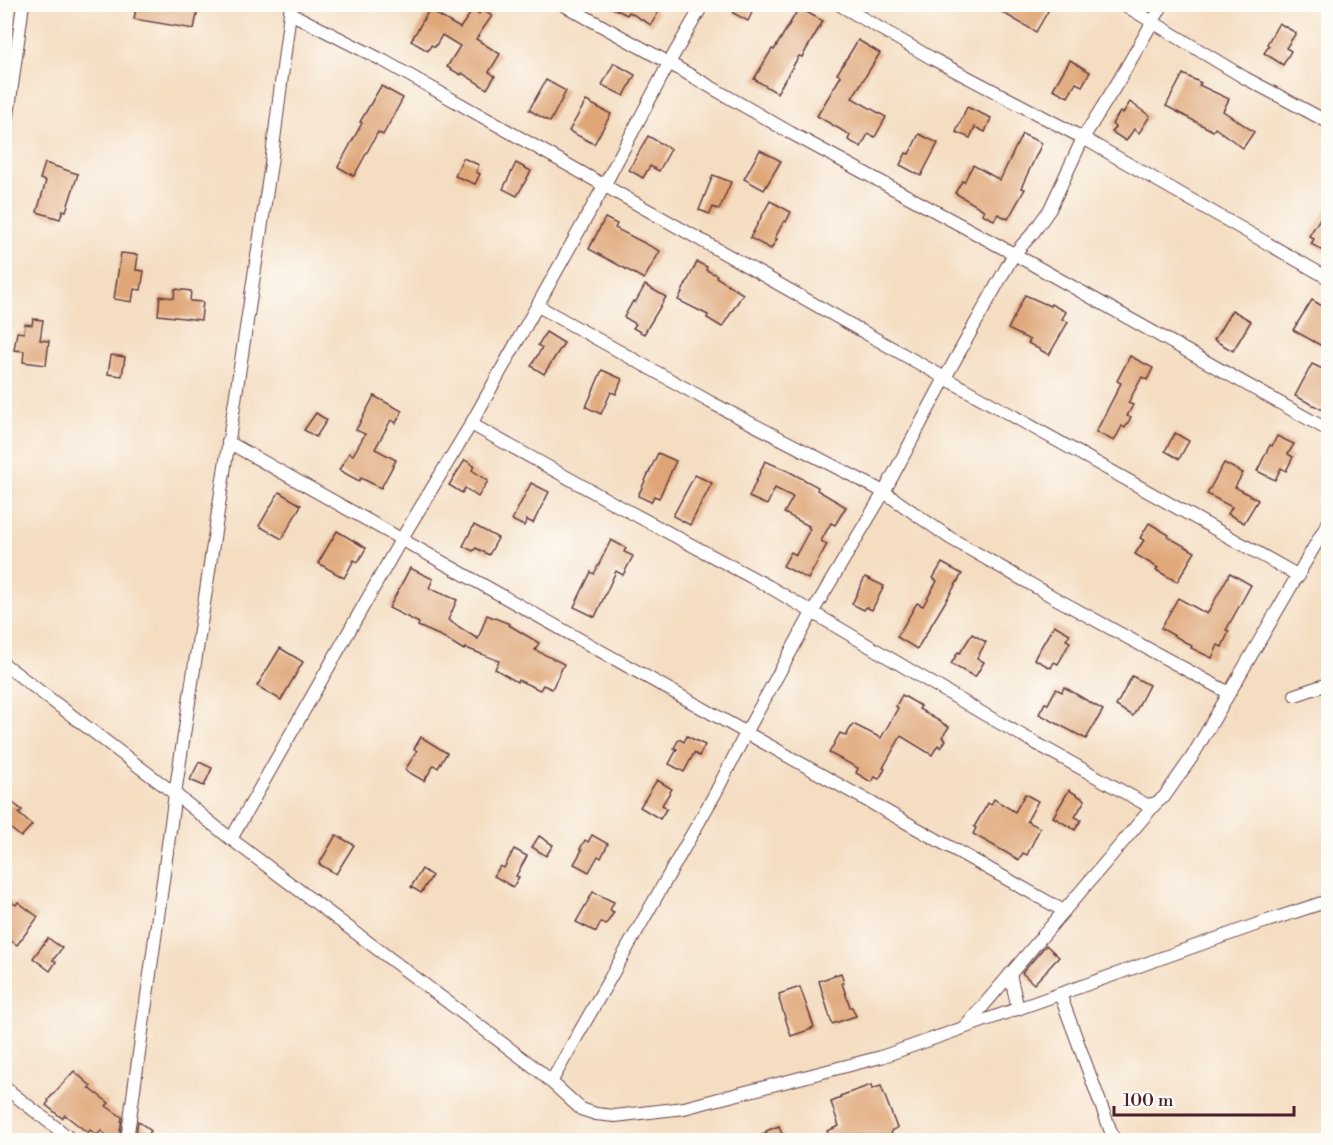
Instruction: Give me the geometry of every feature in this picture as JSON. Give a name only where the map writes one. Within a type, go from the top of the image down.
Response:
[{"type":"street","points":[[4,145],[23,4]]},
{"type":"street","points":[[562,4],[1329,430]]},
{"type":"street","points":[[231,839],[402,538],[538,306],[703,4]]},
{"type":"street","points":[[837,4],[933,59],[1083,138],[1329,278]]},
{"type":"street","points":[[1123,4],[1245,78],[1329,122]]},
{"type":"street","points":[[551,1082],[716,792],[812,613],[884,492],[1014,254],[1050,209],[1083,138],[1163,4]]},
{"type":"street","points":[[127,1140],[175,794],[271,164],[291,9],[1299,576]]},
{"type":"street","points":[[538,306],[710,402],[884,492],[950,538],[1229,693]]},
{"type":"street","points":[[471,423],[768,586],[989,717],[1147,805],[1156,803]]},
{"type":"street","points":[[228,442],[747,731],[1064,911]]},
{"type":"street","points":[[965,1027],[1156,803],[1164,797],[1192,757],[1329,523]]},
{"type":"street","points":[[4,664],[519,1056],[581,1109],[596,1114],[615,1116],[684,1108],[880,1057],[1329,901]]},
{"type":"street","points":[[1295,695],[1329,684]]},
{"type":"street","points":[[1010,974],[1018,1009]]},
{"type":"street","points":[[1060,994],[1114,1140]]},
{"type":"street","points":[[4,1087],[72,1140]]},
{"type":"building","points":[[137,4],[177,4],[198,9],[194,29],[134,19]]},
{"type":"building","points":[[605,4],[659,4],[655,11],[658,13],[651,25],[629,12],[627,15]]},
{"type":"building","points":[[737,4],[756,4],[748,21],[733,13]]},
{"type":"building","points":[[988,4],[1052,4],[1036,32]]},
{"type":"building","points":[[799,8],[823,21],[777,93],[754,79]]},
{"type":"building","points":[[429,10],[460,28],[473,10],[479,14],[482,10],[492,16],[476,39],[500,54],[489,72],[495,76],[487,89],[462,73],[461,75],[447,67],[460,46],[442,35],[435,47],[431,45],[428,51],[411,41]]},
{"type":"building","points":[[1279,23],[1296,33],[1286,48],[1291,51],[1283,65],[1264,53]]},
{"type":"building","points":[[858,40],[880,53],[852,98],[886,117],[875,137],[868,134],[861,147],[848,140],[850,135],[817,116],[841,76],[837,74]]},
{"type":"building","points":[[1070,60],[1090,72],[1082,86],[1076,83],[1068,97],[1053,89]]},
{"type":"building","points":[[614,63],[635,75],[624,96],[602,85]]},
{"type":"building","points":[[1183,74],[1201,83],[1199,85],[1229,99],[1223,111],[1254,132],[1243,148],[1215,128],[1213,131],[1166,106]]},
{"type":"building","points":[[546,80],[566,91],[550,122],[529,110]]},
{"type":"building","points":[[381,86],[403,98],[383,135],[378,132],[354,176],[338,167]]},
{"type":"building","points":[[586,101],[611,114],[594,144],[569,131]]},
{"type":"building","points":[[1130,102],[1150,116],[1139,133],[1134,129],[1126,141],[1112,132],[1115,127],[1112,124]]},
{"type":"building","points":[[967,107],[991,118],[985,132],[975,127],[970,138],[956,132]]},
{"type":"building","points":[[919,134],[938,143],[921,176],[900,165],[906,153],[909,154]]},
{"type":"building","points":[[1022,134],[1042,143],[1021,188],[1025,189],[1008,219],[998,214],[994,220],[982,214],[984,210],[955,193],[973,165],[1000,180]]},
{"type":"building","points":[[648,136],[671,149],[659,171],[650,166],[643,178],[629,170]]},
{"type":"building","points":[[760,150],[781,161],[764,190],[744,179]]},
{"type":"building","points":[[463,158],[479,165],[476,172],[480,174],[475,184],[455,176]]},
{"type":"building","points":[[45,163],[78,174],[66,211],[63,210],[60,219],[37,212],[46,181],[40,179]]},
{"type":"building","points":[[516,163],[531,171],[517,196],[503,189]]},
{"type":"building","points":[[713,175],[731,182],[719,210],[713,207],[710,214],[699,210]]},
{"type":"building","points":[[770,201],[791,212],[786,222],[784,221],[771,249],[750,238]]},
{"type":"building","points":[[1329,204],[1329,254],[1311,244],[1314,239],[1309,236]]},
{"type":"building","points":[[605,218],[617,224],[615,228],[660,251],[644,279],[589,249]]},
{"type":"building","points":[[121,253],[138,255],[136,270],[144,271],[141,290],[134,289],[132,302],[114,299]]},
{"type":"building","points":[[697,262],[743,294],[722,327],[707,318],[708,315],[678,300]]},
{"type":"building","points":[[645,285],[666,297],[644,334],[633,328],[636,324],[624,317]]},
{"type":"building","points":[[175,289],[191,291],[190,301],[203,302],[201,320],[158,315],[160,296],[174,298]]},
{"type":"building","points":[[1025,295],[1066,312],[1062,319],[1068,322],[1049,355],[1028,343],[1030,340],[1008,329]]},
{"type":"building","points":[[1312,300],[1329,310],[1329,350],[1293,330]]},
{"type":"building","points":[[1232,310],[1251,321],[1233,351],[1214,340]]},
{"type":"building","points":[[33,319],[43,320],[40,340],[49,341],[46,365],[23,362],[24,351],[14,350],[17,332],[24,333],[25,324],[32,325]]},
{"type":"building","points":[[546,332],[564,343],[544,374],[531,366],[542,348],[538,345]]},
{"type":"building","points":[[111,355],[125,357],[122,376],[108,374]]},
{"type":"building","points":[[1130,356],[1153,368],[1147,380],[1142,377],[1128,403],[1133,405],[1127,416],[1131,417],[1125,428],[1122,426],[1114,441],[1096,432],[1121,383],[1117,381]]},
{"type":"building","points":[[1312,364],[1329,372],[1329,413],[1295,396]]},
{"type":"building","points":[[602,370],[622,379],[616,394],[611,392],[601,414],[586,407]]},
{"type":"building","points":[[374,396],[402,411],[396,423],[391,420],[375,449],[396,460],[381,488],[361,478],[359,481],[339,470],[349,453],[353,455],[365,434],[356,430]]},
{"type":"building","points":[[316,413],[327,420],[316,437],[304,430]]},
{"type":"building","points":[[1175,433],[1189,441],[1179,459],[1165,451]]},
{"type":"building","points":[[1277,436],[1294,444],[1288,454],[1293,457],[1286,471],[1281,468],[1275,480],[1257,471]]},
{"type":"building","points":[[658,453],[676,461],[659,498],[654,496],[651,502],[638,496]]},
{"type":"building","points":[[465,460],[474,466],[472,470],[488,481],[478,497],[465,488],[462,493],[449,485]]},
{"type":"building","points":[[765,461],[818,487],[817,490],[846,507],[835,525],[831,523],[821,541],[827,544],[808,579],[783,566],[791,552],[796,555],[810,529],[809,526],[784,513],[793,497],[775,488],[767,505],[749,497]]},
{"type":"building","points":[[1224,463],[1243,473],[1235,487],[1258,500],[1244,523],[1228,514],[1232,507],[1207,494]]},
{"type":"building","points":[[695,475],[712,483],[690,525],[673,516]]},
{"type":"building","points":[[531,483],[549,492],[533,523],[527,520],[524,526],[512,520]]},
{"type":"building","points":[[279,492],[301,505],[282,539],[259,526]]},
{"type":"building","points":[[1149,523],[1195,552],[1177,582],[1135,554],[1144,540],[1140,538]]},
{"type":"building","points":[[474,525],[498,538],[489,555],[476,548],[473,551],[463,546]]},
{"type":"building","points":[[337,531],[366,548],[358,562],[354,560],[344,578],[318,563]]},
{"type":"building","points":[[611,540],[626,548],[624,552],[633,556],[623,575],[616,571],[595,617],[574,607],[591,572],[594,574]]},
{"type":"building","points":[[942,563],[962,574],[917,649],[897,637],[917,603],[923,606],[937,581],[933,578]]},
{"type":"building","points":[[410,568],[433,579],[429,588],[457,600],[448,620],[478,639],[487,615],[510,624],[539,643],[535,650],[564,664],[552,689],[543,685],[540,690],[518,680],[517,682],[495,669],[499,661],[466,648],[464,650],[389,608]]},
{"type":"building","points":[[1230,573],[1251,585],[1226,630],[1229,631],[1222,647],[1218,645],[1212,658],[1191,648],[1192,646],[1161,628],[1178,598],[1207,614]]},
{"type":"building","points":[[865,577],[884,586],[872,610],[866,607],[864,610],[852,604]]},
{"type":"building","points":[[1054,625],[1070,634],[1066,640],[1070,642],[1058,664],[1054,662],[1051,668],[1034,659]]},
{"type":"building","points":[[972,634],[986,642],[977,658],[984,662],[975,677],[951,664]]},
{"type":"building","points":[[280,648],[303,662],[281,700],[257,686]]},
{"type":"building","points":[[1132,676],[1149,685],[1133,716],[1116,706]]},
{"type":"building","points":[[1064,687],[1103,710],[1086,739],[1039,714],[1045,703],[1048,704],[1056,689],[1062,692]]},
{"type":"building","points":[[902,695],[921,706],[919,709],[949,727],[942,737],[946,740],[941,748],[938,745],[932,755],[901,736],[879,779],[875,777],[871,782],[856,773],[858,768],[829,753],[840,733],[846,736],[853,724],[881,738],[898,708],[896,706]]},
{"type":"building","points":[[687,736],[705,745],[699,756],[694,753],[684,772],[669,764],[677,749],[674,748],[679,739],[684,742]]},
{"type":"building","points":[[421,737],[447,753],[438,768],[434,765],[424,781],[405,770],[417,751],[414,749]]},
{"type":"building","points":[[199,762],[212,768],[204,786],[190,780]]},
{"type":"building","points":[[657,780],[672,789],[662,805],[667,808],[660,819],[640,807]]},
{"type":"building","points":[[1069,790],[1085,800],[1075,817],[1081,820],[1075,830],[1053,817]]},
{"type":"building","points":[[1025,794],[1038,801],[1027,821],[1040,828],[1027,855],[1023,853],[1019,860],[973,834],[976,828],[974,827],[988,803],[991,805],[994,799],[1015,812]]},
{"type":"building","points":[[13,803],[22,810],[19,814],[32,825],[21,837],[4,823],[4,813]]},
{"type":"building","points":[[336,835],[354,845],[336,874],[319,864]]},
{"type":"building","points":[[592,835],[608,844],[601,858],[598,856],[589,872],[574,864],[585,840],[588,842]]},
{"type":"building","points":[[539,836],[553,845],[546,856],[532,847]]},
{"type":"building","points":[[514,849],[527,856],[513,887],[494,876],[500,866],[504,868]]},
{"type":"building","points":[[422,869],[432,876],[421,893],[411,887]]},
{"type":"building","points":[[593,892],[614,902],[610,910],[614,912],[606,925],[601,922],[596,932],[576,922]]},
{"type":"building","points":[[4,897],[16,905],[18,902],[38,917],[17,945],[4,936]]},
{"type":"building","points":[[48,938],[62,948],[53,960],[56,962],[50,971],[33,958]]},
{"type":"building","points":[[1046,945],[1059,957],[1034,984],[1022,973]]},
{"type":"building","points":[[841,973],[850,1007],[856,1016],[832,1024],[819,981]]},
{"type":"building","points":[[800,987],[814,1027],[791,1036],[779,994]]},
{"type":"building","points":[[74,1071],[91,1086],[89,1088],[109,1103],[106,1106],[122,1117],[119,1140],[113,1140],[101,1131],[97,1135],[90,1130],[88,1133],[65,1115],[62,1118],[46,1105]]},
{"type":"building","points":[[871,1085],[872,1089],[881,1086],[897,1128],[891,1131],[892,1135],[878,1140],[831,1140],[827,1131],[839,1126],[831,1102],[841,1098],[840,1096]]},
{"type":"building","points":[[138,1121],[151,1131],[144,1140],[135,1140]]},
{"type":"building","points":[[779,1126],[784,1140],[750,1140],[767,1133],[766,1131]]}]
